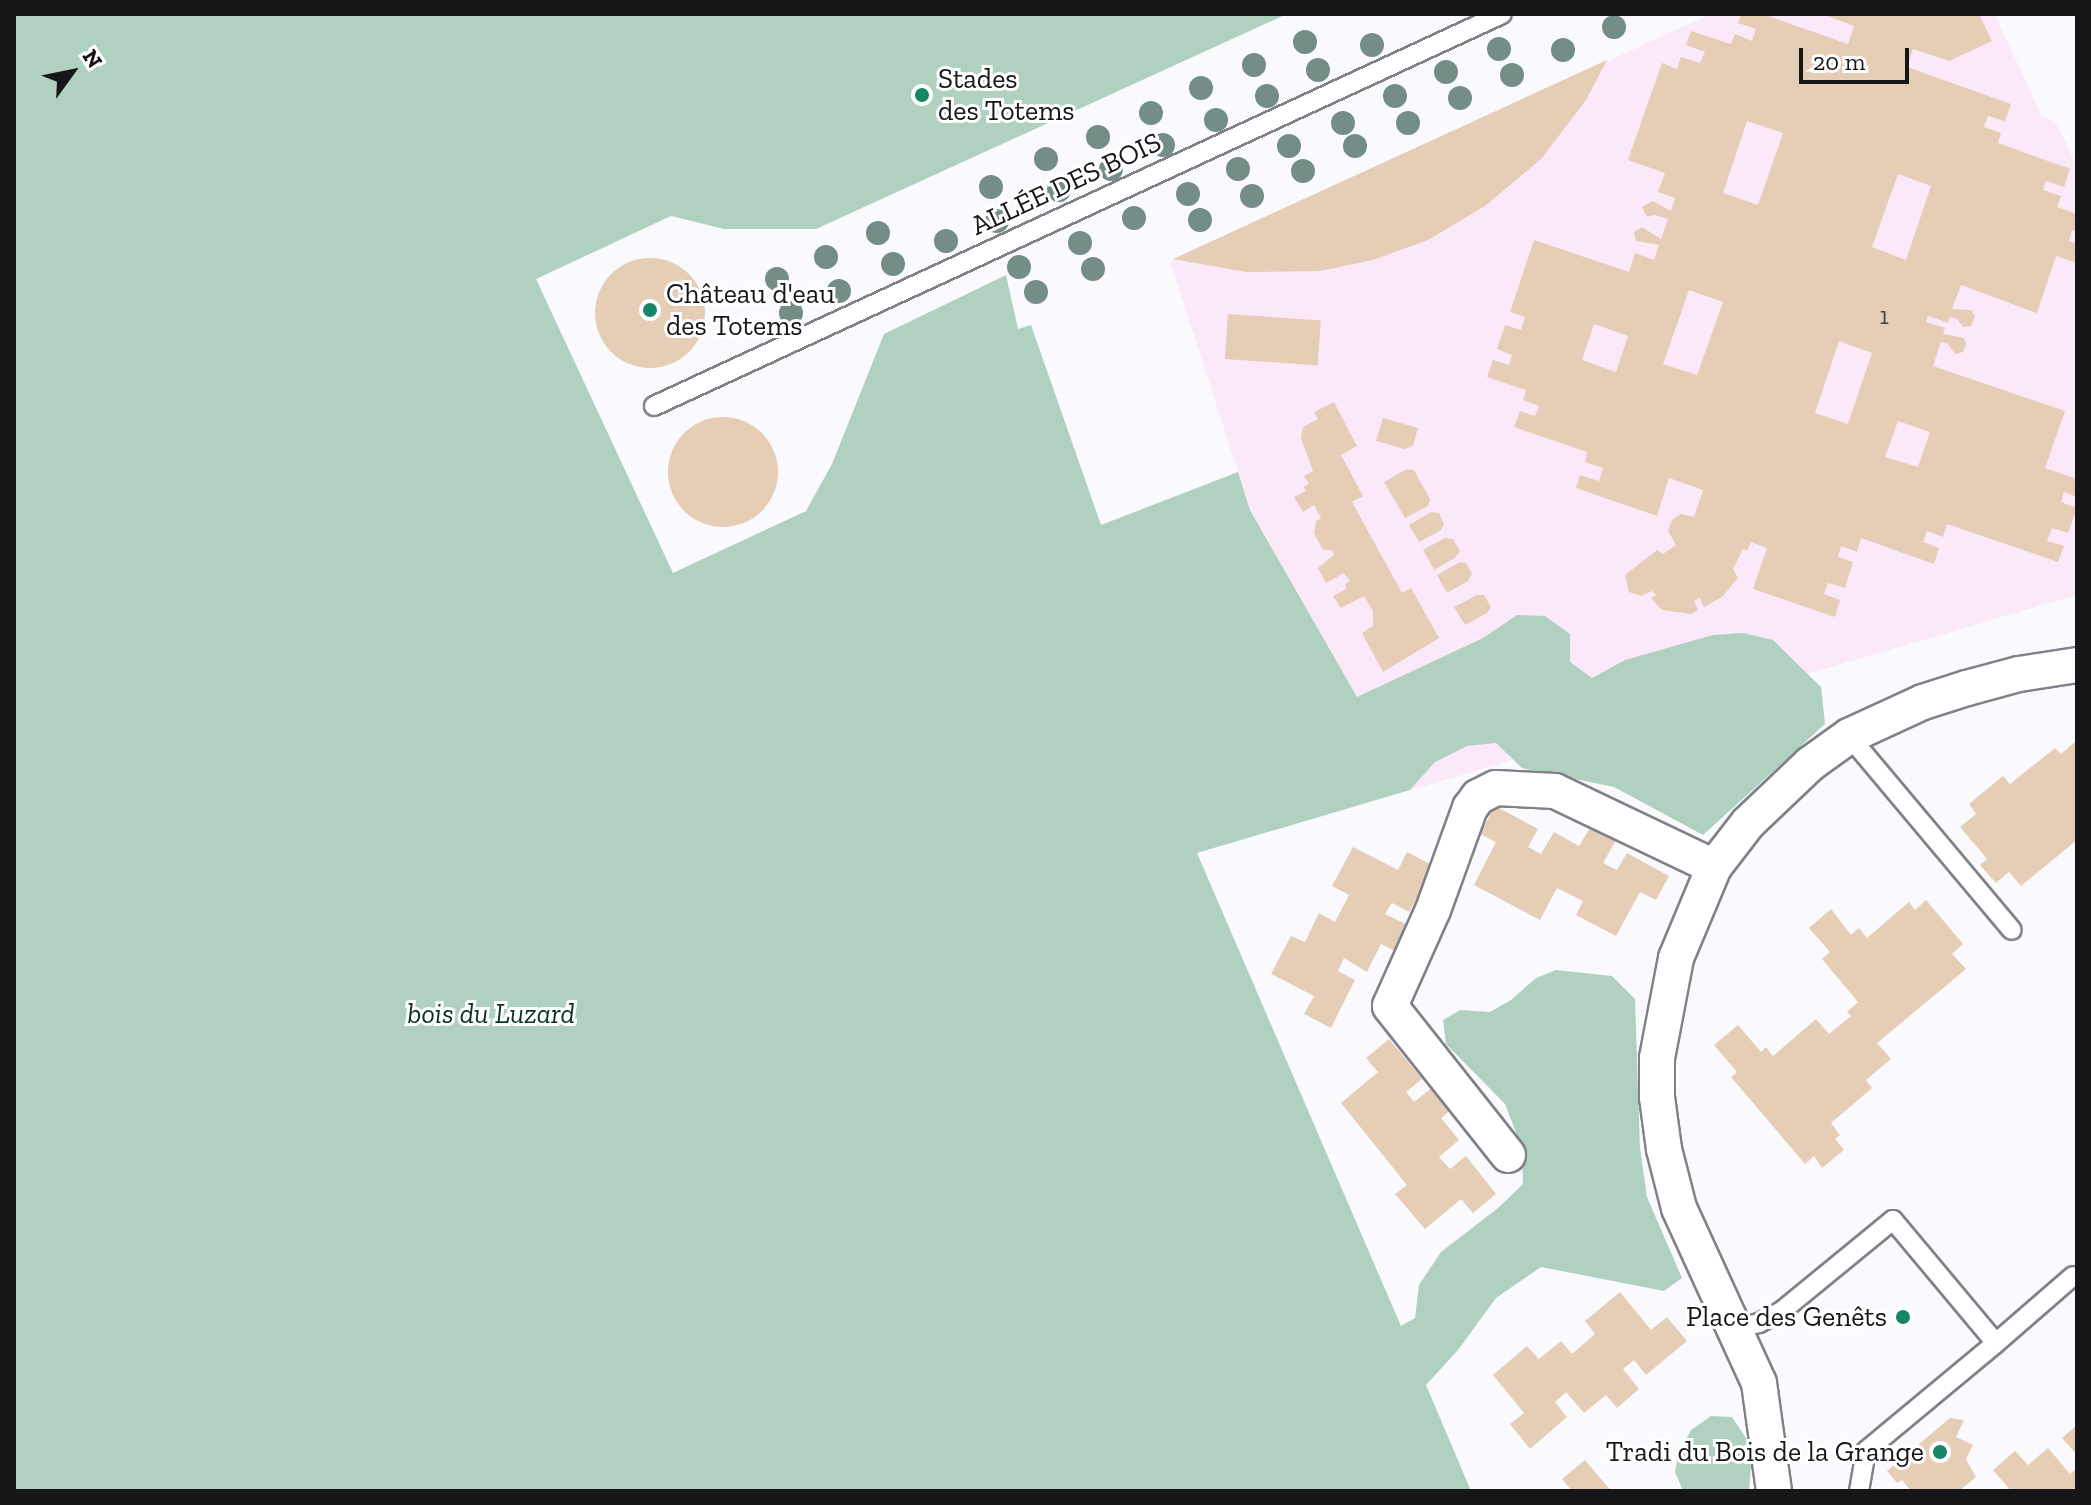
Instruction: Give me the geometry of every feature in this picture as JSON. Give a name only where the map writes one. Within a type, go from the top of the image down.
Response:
[{"type":"street","points":[[1774,1491],[1759,1383],[1679,1208],[1664,1149],[1657,1097],[1657,1058],[1676,958],[1714,867],[1748,823],[1779,792],[1849,736],[1923,702],[1967,688],[2019,674],[2077,665]]},
{"type":"street","points":[[1508,1155],[1390,1006],[1433,910],[1470,808],[1478,797],[1496,788],[1555,791],[1616,817],[1714,867]]},
{"type":"lane","name":"ALLÉE DES BOIS","points":[[654,406],[1502,14]]},
{"type":"lane","points":[[1849,736],[2012,930]]},
{"type":"lane","points":[[1733,1329],[1759,1323],[1783,1310],[1893,1220],[1996,1343]]},
{"type":"lane","points":[[1859,1491],[1866,1451],[2073,1276]]},
{"type":"shaded area","points":[[1711,14],[1995,14],[2042,117],[2056,122],[2077,167],[2077,595],[1410,790],[1250,509],[1170,261]]},
{"type":"green space","name":"bois du Luzard","points":[[14,14],[1287,14],[816,229],[724,229],[671,216],[536,279],[673,573],[806,511],[832,464],[884,334],[1006,275],[1018,329],[1031,325],[1101,525],[1238,472],[1250,510],[1357,697],[1483,638],[1517,615],[1545,616],[1570,634],[1570,662],[1592,678],[1625,660],[1713,635],[1743,633],[1773,640],[1821,687],[1825,724],[1703,835],[1614,787],[1522,768],[1496,743],[1467,746],[1435,762],[1410,790],[1197,853],[1401,1326],[1415,1318],[1419,1285],[1441,1252],[1498,1208],[1523,1184],[1522,1148],[1505,1104],[1446,1044],[1443,1020],[1460,1010],[1490,1012],[1511,1000],[1536,978],[1556,970],[1612,976],[1635,999],[1640,1148],[1647,1197],[1682,1278],[1664,1291],[1541,1267],[1496,1298],[1458,1350],[1426,1385],[1471,1491],[14,1491]]},
{"type":"green space","points":[[1711,1416],[1732,1417],[1746,1438],[1751,1465],[1749,1491],[1683,1491],[1675,1472],[1678,1454],[1691,1430]]},
{"type":"building","points":[[1741,14],[1762,14],[1848,44],[1854,26],[1822,14],[1979,14],[1992,41],[1949,61],[1913,49],[1907,67],[2011,104],[2005,121],[1988,116],[1984,127],[2001,133],[1998,143],[2070,169],[2064,187],[2046,181],[2043,190],[2061,196],[2057,207],[2077,214],[2077,231],[2072,230],[2069,241],[2077,244],[2077,263],[2056,256],[2037,313],[1961,285],[1952,309],[1971,310],[1975,316],[1971,326],[1963,327],[1957,319],[1950,317],[1948,323],[1928,316],[1926,322],[1945,328],[1943,334],[1964,338],[1966,344],[1963,352],[1955,354],[1948,344],[1941,342],[1933,366],[2065,411],[2045,468],[2077,479],[2077,497],[2064,492],[2061,502],[2077,508],[2068,533],[2052,528],[2047,541],[2064,546],[2058,562],[1947,524],[1943,537],[1927,531],[1923,542],[1939,548],[1934,564],[1861,538],[1857,552],[1841,546],[1838,557],[1853,562],[1845,588],[1828,583],[1824,594],[1840,600],[1835,617],[1753,589],[1767,548],[1751,542],[1747,551],[1743,549],[1733,569],[1738,578],[1722,597],[1704,607],[1700,598],[1694,601],[1698,610],[1691,614],[1662,610],[1651,598],[1656,595],[1652,591],[1641,596],[1629,592],[1625,575],[1657,550],[1663,554],[1676,545],[1668,531],[1672,520],[1681,514],[1694,517],[1703,490],[1669,478],[1657,516],[1576,488],[1580,475],[1599,481],[1603,468],[1585,462],[1587,452],[1514,427],[1520,411],[1535,416],[1539,406],[1523,400],[1526,390],[1487,377],[1493,360],[1509,365],[1512,355],[1497,349],[1505,325],[1521,330],[1525,317],[1510,312],[1534,240],[1629,272],[1635,253],[1654,260],[1659,245],[1636,241],[1634,232],[1642,227],[1661,239],[1668,219],[1655,215],[1647,217],[1642,207],[1653,201],[1671,211],[1675,198],[1658,192],[1665,173],[1628,160],[1662,63],[1677,69],[1681,57],[1700,63],[1705,52],[1686,45],[1691,31],[1731,44],[1735,34],[1752,41],[1756,29],[1738,23]],"holes":[[[1747,121],[1783,133],[1758,205],[1723,193]],[[1898,174],[1931,186],[1906,260],[1872,247]],[[1689,290],[1723,302],[1697,375],[1663,364]],[[1594,324],[1628,336],[1616,372],[1582,360]],[[1839,341],[1872,353],[1848,424],[1815,413]],[[1898,421],[1930,432],[1918,467],[1885,457]]]},
{"type":"building","points":[[1607,60],[1586,100],[1542,158],[1485,206],[1428,240],[1373,260],[1320,271],[1246,272],[1173,259]]},
{"type":"building","name":"Château d'eau des Totems","points":[[650,258],[671,262],[689,274],[701,292],[705,313],[701,334],[689,352],[671,364],[650,368],[629,364],[611,352],[599,334],[595,313],[599,292],[611,274],[629,262]]},
{"type":"building","points":[[1228,314],[1321,320],[1318,365],[1225,359]]},
{"type":"building","points":[[1334,402],[1357,446],[1341,455],[1363,496],[1352,502],[1402,593],[1411,588],[1439,638],[1383,672],[1362,633],[1373,626],[1373,611],[1364,596],[1341,608],[1333,596],[1346,589],[1345,584],[1350,581],[1344,573],[1326,583],[1318,568],[1334,555],[1332,550],[1323,550],[1314,533],[1316,521],[1321,518],[1314,505],[1303,512],[1294,497],[1306,491],[1303,487],[1309,484],[1304,476],[1313,471],[1301,438],[1303,427],[1318,419],[1314,412]]},
{"type":"building","name":"Château d'eau des Totems","points":[[723,417],[744,421],[762,433],[774,451],[778,472],[774,493],[762,511],[744,523],[723,527],[702,523],[684,511],[672,493],[668,472],[672,451],[684,433],[702,421]]},
{"type":"building","points":[[1383,418],[1418,428],[1413,446],[1405,449],[1376,441]]},
{"type":"building","points":[[1407,469],[1414,470],[1430,499],[1428,506],[1405,518],[1384,482]]},
{"type":"building","points":[[1431,512],[1439,513],[1444,524],[1441,530],[1419,542],[1409,525]]},
{"type":"building","points":[[1445,538],[1453,539],[1460,551],[1455,558],[1434,570],[1423,550]]},
{"type":"building","points":[[1460,562],[1466,563],[1472,574],[1468,581],[1447,593],[1437,575]]},
{"type":"building","points":[[1477,595],[1484,595],[1491,607],[1487,613],[1465,625],[1454,607]]},
{"type":"building","points":[[2077,740],[2077,840],[2021,886],[2009,872],[1996,883],[1980,865],[1987,859],[1960,827],[1976,814],[1969,804],[2003,776],[2010,784],[2055,748],[2061,754]]},
{"type":"building","points":[[1495,806],[1538,829],[1528,847],[1541,854],[1554,832],[1579,846],[1591,826],[1616,840],[1603,863],[1617,870],[1627,853],[1669,876],[1656,900],[1640,892],[1616,936],[1576,915],[1583,901],[1557,888],[1540,920],[1474,885],[1496,842],[1480,834]]},
{"type":"building","points":[[1353,847],[1398,870],[1407,852],[1434,866],[1409,912],[1392,903],[1385,914],[1408,925],[1395,951],[1381,944],[1367,972],[1344,958],[1338,971],[1355,980],[1331,1028],[1304,1014],[1314,996],[1271,974],[1291,936],[1305,942],[1319,913],[1335,922],[1349,895],[1332,886]]},
{"type":"building","points":[[1926,900],[1963,944],[1952,954],[1966,969],[1877,1043],[1891,1059],[1866,1080],[1872,1088],[1831,1123],[1840,1135],[1835,1139],[1844,1150],[1822,1168],[1814,1156],[1805,1164],[1731,1077],[1737,1072],[1714,1045],[1738,1025],[1761,1052],[1766,1047],[1773,1056],[1816,1019],[1829,1034],[1851,1016],[1847,1012],[1858,1002],[1822,959],[1830,952],[1809,928],[1831,909],[1851,935],[1859,928],[1867,938],[1909,902],[1915,910]]},
{"type":"building","points":[[1389,1039],[1422,1079],[1406,1092],[1414,1102],[1433,1087],[1452,1109],[1441,1118],[1459,1140],[1439,1157],[1450,1169],[1466,1156],[1496,1194],[1473,1213],[1461,1199],[1425,1229],[1395,1194],[1407,1185],[1341,1103],[1378,1072],[1366,1058]]},
{"type":"building","points":[[1620,1292],[1651,1330],[1667,1317],[1687,1341],[1646,1375],[1634,1360],[1623,1369],[1639,1389],[1617,1408],[1606,1395],[1584,1413],[1566,1392],[1555,1402],[1567,1417],[1530,1449],[1510,1424],[1524,1413],[1493,1375],[1527,1346],[1539,1359],[1561,1341],[1572,1354],[1595,1334],[1585,1321]]},
{"type":"building","name":"Tradi du Bois de la Grange","points":[[1950,1418],[1964,1420],[1956,1437],[1973,1445],[1966,1459],[1976,1477],[1959,1491],[1911,1491],[1902,1480],[1897,1483],[1887,1471]]},
{"type":"building","points":[[2077,1425],[2077,1455],[2062,1438]]},
{"type":"building","points":[[2048,1448],[2070,1474],[2077,1468],[2077,1491],[2011,1491],[1993,1470],[2015,1451],[2028,1465]]},
{"type":"building","points":[[1585,1460],[1611,1491],[1572,1491],[1562,1479]]},
{"type":"place","name":"Stades des Totems","points":[[922,95]]},
{"type":"place","name":"Château d'eau des Totems","points":[[650,310]]},
{"type":"place","name":"Place des Genêts","points":[[1903,1317]]},
{"type":"place","name":"Tradi du Bois de la Grange","points":[[1940,1452]]}]
